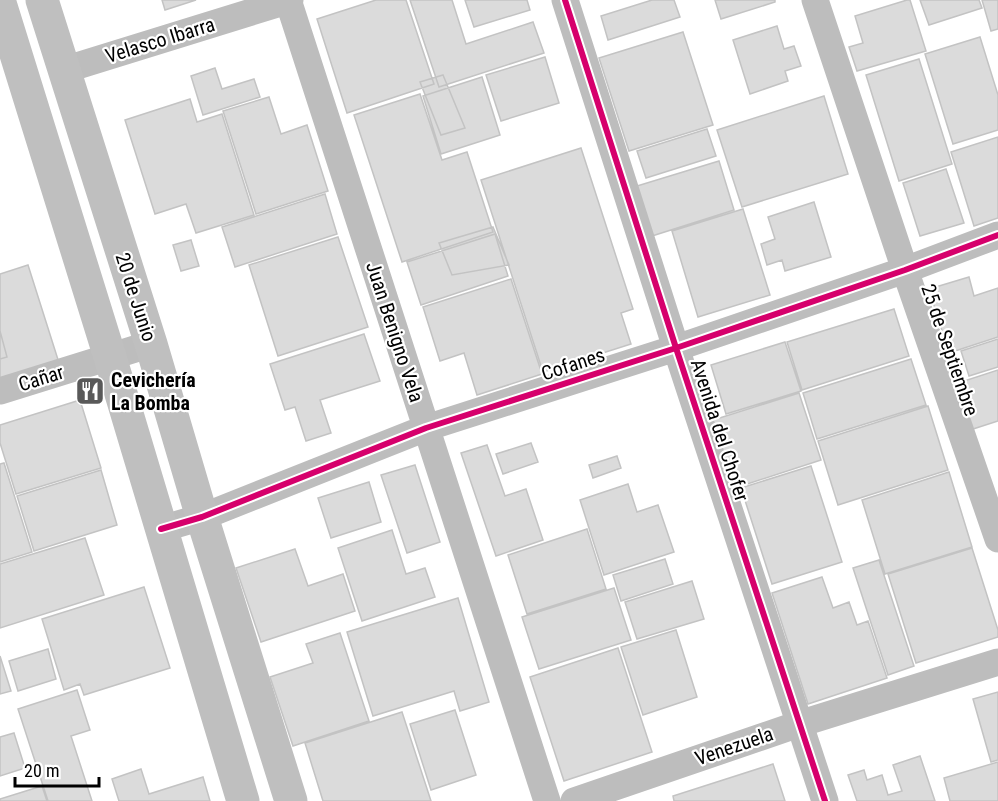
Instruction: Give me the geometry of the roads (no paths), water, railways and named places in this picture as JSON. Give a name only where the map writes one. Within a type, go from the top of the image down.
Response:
[{"type":"street","name":"20 de Junio","points":[[42,0],[151,344],[202,518],[291,801]]},
{"type":"street","name":"Velasco Ibarra","points":[[64,70],[289,0]]},
{"type":"street","name":"Juan Benigno Vela","points":[[289,0],[547,801]]},
{"type":"street","name":"Avenida del Chofer","points":[[566,0],[676,348],[825,801]]},
{"type":"street","name":"25 de Septiembre","points":[[815,0],[998,539]]},
{"type":"street","points":[[0,3],[110,357],[243,801]]},
{"type":"street","name":"Cofanes","points":[[161,529],[202,518],[426,428],[676,348],[905,270],[998,235]]},
{"type":"street","name":"Cañar","points":[[0,391],[151,344]]},
{"type":"street","name":"Venezuela","points":[[574,801],[799,724],[998,662]]},
{"type":"place","name":"Cevichería La Bomba","points":[[90,391]]}]
